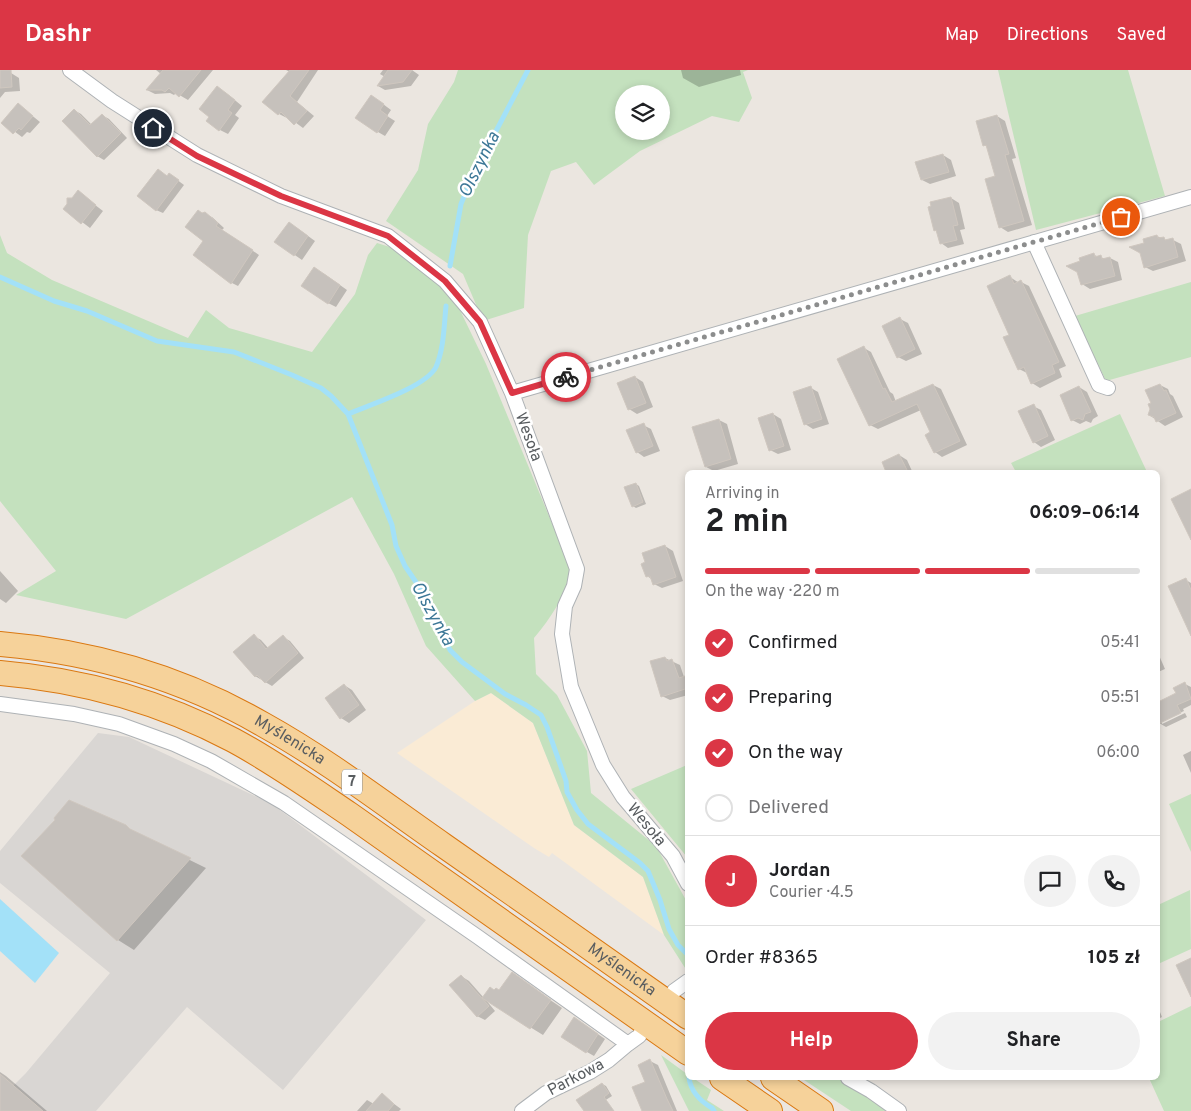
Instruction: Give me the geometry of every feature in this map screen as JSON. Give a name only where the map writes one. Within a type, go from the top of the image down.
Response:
[{"type":"highway","name":"Myślenicka","points":[[0,644],[55,650],[98,658],[135,668],[204,695],[265,725],[375,798],[666,1001]]},
{"type":"highway","name":"Myślenicka","points":[[0,673],[47,678],[112,692],[182,716],[233,740],[350,814],[647,1024]]},
{"type":"highway","name":"7","points":[[666,1001],[685,1015]]},
{"type":"highway","name":"7","points":[[647,1024],[685,1051]]},
{"type":"highway","points":[[725,1080],[770,1111]]},
{"type":"highway","points":[[776,1080],[821,1111]]},
{"type":"street","name":"Wesoła","points":[[70,70],[112,101],[197,156],[281,196],[388,236],[445,281],[480,322],[512,393],[577,570],[574,586],[565,606],[562,634],[571,688],[604,765],[620,792],[673,856],[685,878]]},
{"type":"street","points":[[512,393],[1191,197]]},
{"type":"street","points":[[1034,242],[1099,385],[1108,388]]},
{"type":"street","points":[[0,704],[74,714],[119,724],[174,744],[211,761],[284,804],[478,937],[628,1044]]},
{"type":"street","points":[[666,1001],[674,991],[685,983]]},
{"type":"street","name":"Parkowa","points":[[522,1111],[546,1094],[590,1072],[609,1060],[639,1036],[647,1024]]},
{"type":"street","points":[[852,1080],[899,1111]]},
{"type":"shaded area","points":[[491,693],[533,723],[574,825],[643,877],[664,935],[552,853],[549,857],[534,848],[397,753],[475,701]]},
{"type":"shaded area","points":[[98,733],[129,737],[272,804],[426,920],[283,1090],[187,1007],[96,1111],[0,1111],[0,1099],[26,1073],[110,973],[0,883],[0,851]]},
{"type":"green space","points":[[458,70],[748,70],[743,72],[752,98],[739,122],[712,116],[670,136],[670,85],[615,85],[615,140],[663,140],[640,151],[594,185],[576,162],[551,171],[528,235],[524,308],[483,321],[463,274],[386,221],[418,170],[428,124],[454,82]]},
{"type":"green space","points":[[998,70],[1128,70],[1165,196],[1036,230]]},
{"type":"green space","points":[[0,235],[7,253],[52,280],[188,338],[206,310],[229,328],[312,352],[355,294],[368,255],[377,243],[393,248],[444,288],[457,304],[486,364],[573,574],[556,607],[534,638],[536,674],[557,695],[587,751],[591,793],[656,846],[685,898],[685,968],[664,935],[643,877],[574,825],[533,723],[491,693],[475,701],[426,646],[394,574],[352,497],[126,619],[16,595],[56,571],[0,501]]},
{"type":"green space","points":[[1191,282],[1191,357],[1106,381],[1075,316]]},
{"type":"green space","points":[[1120,414],[1146,470],[1015,470],[1011,463]]},
{"type":"green space","points":[[685,766],[685,855],[631,789]]},
{"type":"green space","points":[[1191,794],[1191,852],[1169,804]]},
{"type":"green space","points":[[1190,890],[1191,949],[1160,963],[1160,904]]},
{"type":"green space","points":[[1191,1006],[1191,1111],[1164,1111],[1150,1080],[1160,1080],[1160,1021]]},
{"type":"green space","points":[[661,1055],[685,1073],[685,1080],[696,1080],[711,1090],[707,1100],[724,1111],[689,1111]]},
{"type":"green space","points":[[804,1080],[840,1080],[854,1087],[887,1111],[851,1111]]},
{"type":"water","points":[[0,899],[59,953],[35,983],[0,951]]},
{"type":"building","points":[[0,70],[11,70],[12,87],[0,88]]},
{"type":"building","points":[[163,70],[201,70],[179,97],[169,88],[165,92],[162,90],[146,90]]},
{"type":"building","points":[[290,70],[309,70],[290,96],[307,111],[294,125],[281,112],[278,115],[262,102]]},
{"type":"building","points":[[388,70],[412,70],[403,82],[377,86]]},
{"type":"building","points":[[217,86],[235,100],[228,110],[232,113],[219,131],[206,121],[209,117],[199,109]]},
{"type":"building","points":[[371,95],[384,104],[380,110],[388,116],[377,133],[355,118]]},
{"type":"building","points":[[18,103],[33,116],[21,130],[19,128],[13,134],[1,123]]},
{"type":"building","points":[[74,109],[90,125],[102,114],[121,133],[97,157],[62,121]]},
{"type":"building","points":[[997,115],[1009,154],[1005,155],[1024,221],[999,228],[985,179],[995,176],[986,145],[983,146],[976,121]]},
{"type":"building","points":[[943,154],[949,172],[921,180],[915,162]]},
{"type":"building","points":[[158,169],[167,176],[169,173],[179,180],[156,211],[137,196]]},
{"type":"building","points":[[78,190],[96,205],[81,224],[63,209],[67,204],[67,198],[72,198]]},
{"type":"building","points":[[951,197],[958,225],[953,226],[957,240],[940,244],[936,230],[934,231],[928,207],[931,206],[930,202]]},
{"type":"building","points":[[198,210],[202,213],[205,212],[218,223],[216,226],[253,250],[231,284],[193,255],[203,241],[185,227]]},
{"type":"building","points":[[289,222],[308,236],[294,256],[274,242]]},
{"type":"building","points":[[1157,235],[1158,238],[1164,237],[1165,240],[1173,238],[1178,257],[1144,268],[1140,253],[1129,247],[1144,243],[1143,239]]},
{"type":"building","points":[[1094,253],[1095,257],[1101,255],[1102,259],[1110,257],[1115,276],[1081,285],[1077,272],[1066,266],[1080,261],[1079,258]]},
{"type":"building","points":[[314,267],[340,285],[328,304],[301,286]]},
{"type":"building","points":[[1010,275],[1014,284],[1021,280],[1059,362],[1052,365],[1055,373],[1031,384],[1024,367],[1018,370],[1003,337],[1009,335],[987,286]]},
{"type":"building","points":[[900,317],[915,349],[897,358],[882,326]]},
{"type":"building","points":[[864,346],[883,389],[885,388],[892,402],[933,384],[960,441],[934,453],[925,435],[930,432],[917,404],[869,426],[837,359]]},
{"type":"building","points":[[635,376],[646,403],[628,410],[617,383]]},
{"type":"building","points":[[1160,384],[1164,391],[1166,390],[1176,413],[1156,422],[1154,417],[1148,415],[1150,409],[1148,404],[1151,403],[1145,390]]},
{"type":"building","points":[[811,386],[822,419],[804,425],[793,392]]},
{"type":"building","points":[[1079,386],[1091,412],[1085,414],[1083,420],[1078,418],[1071,421],[1060,395]]},
{"type":"building","points":[[1034,404],[1048,436],[1033,443],[1018,411]]},
{"type":"building","points":[[773,413],[784,446],[769,451],[758,418]]},
{"type":"building","points":[[719,419],[731,459],[705,467],[692,427]]},
{"type":"building","points":[[644,423],[653,446],[636,453],[626,430]]},
{"type":"building","points":[[899,454],[907,470],[885,470],[882,462]]},
{"type":"building","points":[[636,483],[643,502],[632,507],[624,487]]},
{"type":"building","points":[[1191,489],[1191,540],[1171,499]]},
{"type":"building","points":[[665,545],[676,577],[653,585],[650,576],[646,577],[641,564],[645,562],[642,553]]},
{"type":"building","points":[[1186,578],[1191,590],[1191,636],[1168,586]]},
{"type":"building","points":[[254,634],[266,649],[283,635],[298,653],[265,683],[257,675],[255,677],[233,652]]},
{"type":"building","points":[[665,657],[667,661],[672,659],[679,678],[685,676],[685,689],[661,697],[650,661]]},
{"type":"building","points":[[1185,682],[1191,699],[1177,705],[1181,713],[1160,723],[1160,701],[1176,693],[1173,688]]},
{"type":"building","points":[[344,684],[359,705],[340,719],[325,698]]},
{"type":"building","points":[[69,800],[126,825],[130,829],[191,858],[117,941],[21,856],[55,820],[54,818]]},
{"type":"building","points":[[1191,958],[1191,997],[1176,965]]},
{"type":"building","points":[[512,972],[551,1000],[530,1029],[482,998],[490,987],[494,990],[496,988],[499,990]]},
{"type":"building","points":[[461,975],[489,1006],[477,1017],[449,985]]},
{"type":"building","points":[[574,1017],[598,1034],[586,1053],[561,1037]]},
{"type":"building","points":[[650,1059],[673,1111],[642,1111],[632,1087],[645,1082],[638,1065]]},
{"type":"building","points":[[0,1074],[43,1111],[0,1111]]},
{"type":"building","points":[[602,1083],[609,1093],[604,1097],[614,1111],[584,1111],[576,1100]]},
{"type":"building","points":[[382,1093],[394,1104],[388,1111],[366,1111]]},
{"type":"waterway","name":"Olszynka","points":[[450,266],[461,204],[473,175],[528,70]]},
{"type":"waterway","name":"Olszynka","points":[[0,277],[54,301],[87,311],[157,341],[234,352],[321,388],[331,396],[348,414],[392,525],[396,546],[405,566],[420,588],[450,650],[462,662],[505,694],[541,715],[566,781],[567,792],[577,810],[588,824],[648,871],[669,929],[678,945],[685,952]]},
{"type":"waterway","name":"Olszynka","points":[[348,414],[409,388],[421,382],[430,374],[436,367],[441,352],[446,306]]},
{"type":"waterway","name":"Olszynka","points":[[690,1080],[697,1096],[714,1111]]},
{"type":"way so far","points":[[566,377],[1121,217]]},
{"type":"route","points":[[153,128],[197,156],[281,196],[388,236],[445,281],[480,322],[512,393],[566,377]]}]
